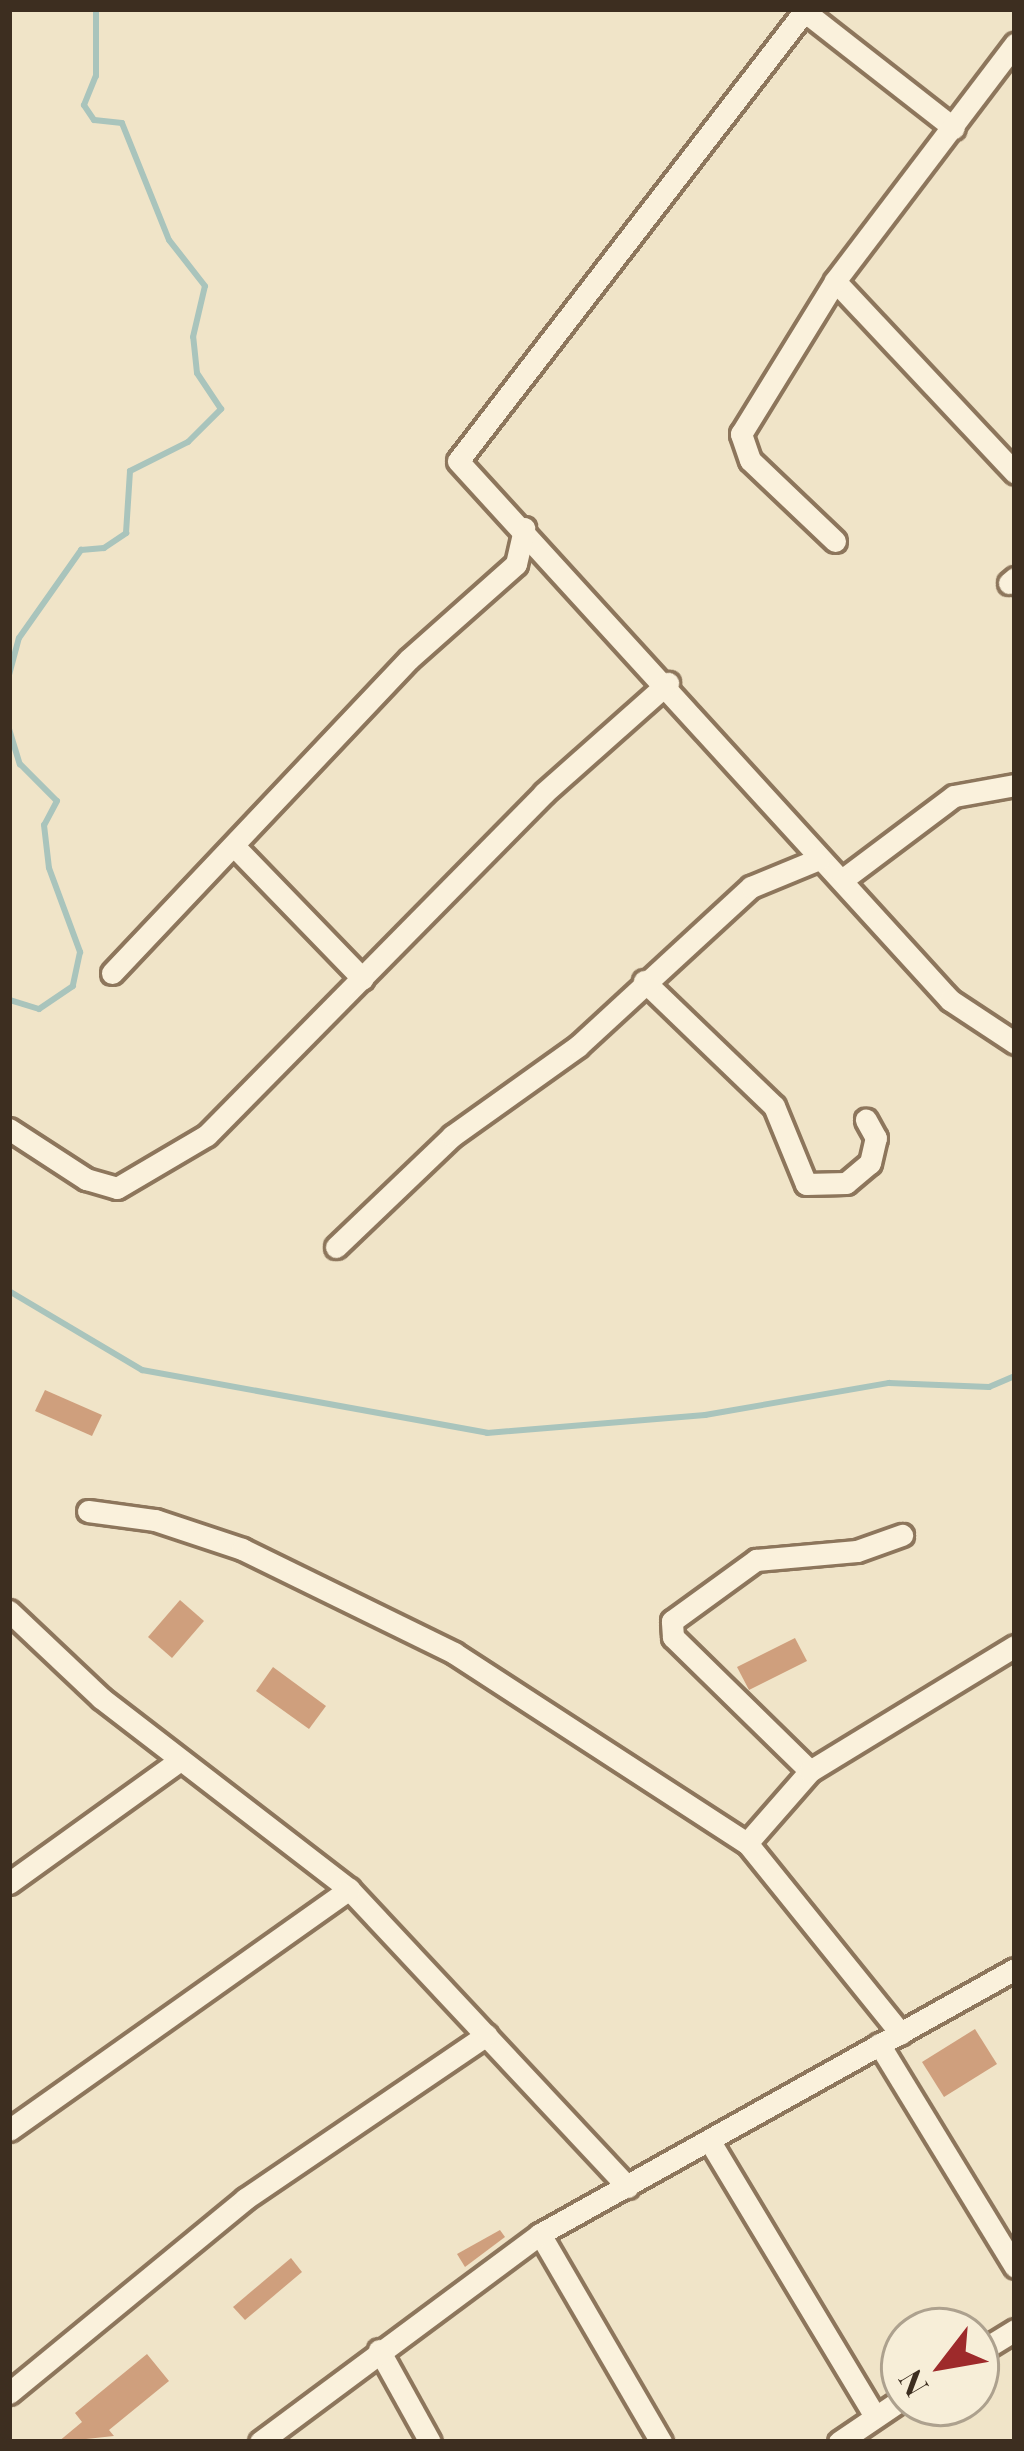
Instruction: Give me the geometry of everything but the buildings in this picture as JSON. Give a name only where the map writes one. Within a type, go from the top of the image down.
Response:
[{"type":"street","points":[[954,128],[805,10],[461,454],[469,479],[524,528],[668,683],[819,859],[950,1000],[1015,1043]]},
{"type":"street","points":[[835,541],[750,460],[741,434],[835,281],[1015,44]]},
{"type":"street","points":[[835,281],[1015,473]]},
{"type":"street","points":[[516,564],[524,528]]},
{"type":"street","points":[[112,973],[236,848],[409,659],[516,564],[552,559]]},
{"type":"street","points":[[9,1129],[86,1179],[117,1188],[207,1135],[544,793],[668,683]]},
{"type":"street","points":[[842,880],[954,796],[1015,785]]},
{"type":"street","points":[[236,848],[363,980]]},
{"type":"street","points":[[335,1247],[452,1136],[578,1046],[751,887],[819,859]]},
{"type":"street","points":[[644,981],[774,1106],[806,1184],[846,1183],[870,1163],[876,1138],[866,1120]]},
{"type":"street","points":[[88,1511],[173,1526],[341,1594],[454,1653],[747,1843],[901,2034]]},
{"type":"street","points":[[810,1771],[674,1637],[672,1621],[755,1560],[857,1551],[902,1535]]},
{"type":"street","points":[[9,1610],[179,1761],[349,1889],[628,2187]]},
{"type":"street","points":[[747,1843],[810,1771],[1015,1646]]},
{"type":"street","points":[[9,1883],[179,1761]]},
{"type":"street","points":[[9,2130],[349,1889]]},
{"type":"street","points":[[260,2442],[540,2234],[1015,1969]]},
{"type":"street","points":[[9,2393],[245,2199],[486,2035]]},
{"type":"street","points":[[879,2044],[1015,2266]]},
{"type":"street","points":[[709,2140],[875,2416]]},
{"type":"street","points":[[540,2234],[661,2442]]},
{"type":"street","points":[[379,2350],[430,2442]]},
{"type":"street","points":[[839,2442],[880,2413]]},
{"type":"waterway","points":[[9,675],[19,638],[81,550],[104,548],[126,533],[130,471],[188,442],[221,409],[197,373],[193,337],[205,286],[169,240],[122,123],[94,120],[84,105],[96,76],[96,9]]},
{"type":"waterway","points":[[9,729],[20,764],[57,801],[44,825],[49,868],[80,952],[73,986],[39,1009],[9,1000]]},
{"type":"waterway","points":[[9,1291],[142,1370],[487,1433],[705,1415],[889,1383],[989,1387],[1015,1376]]}]
